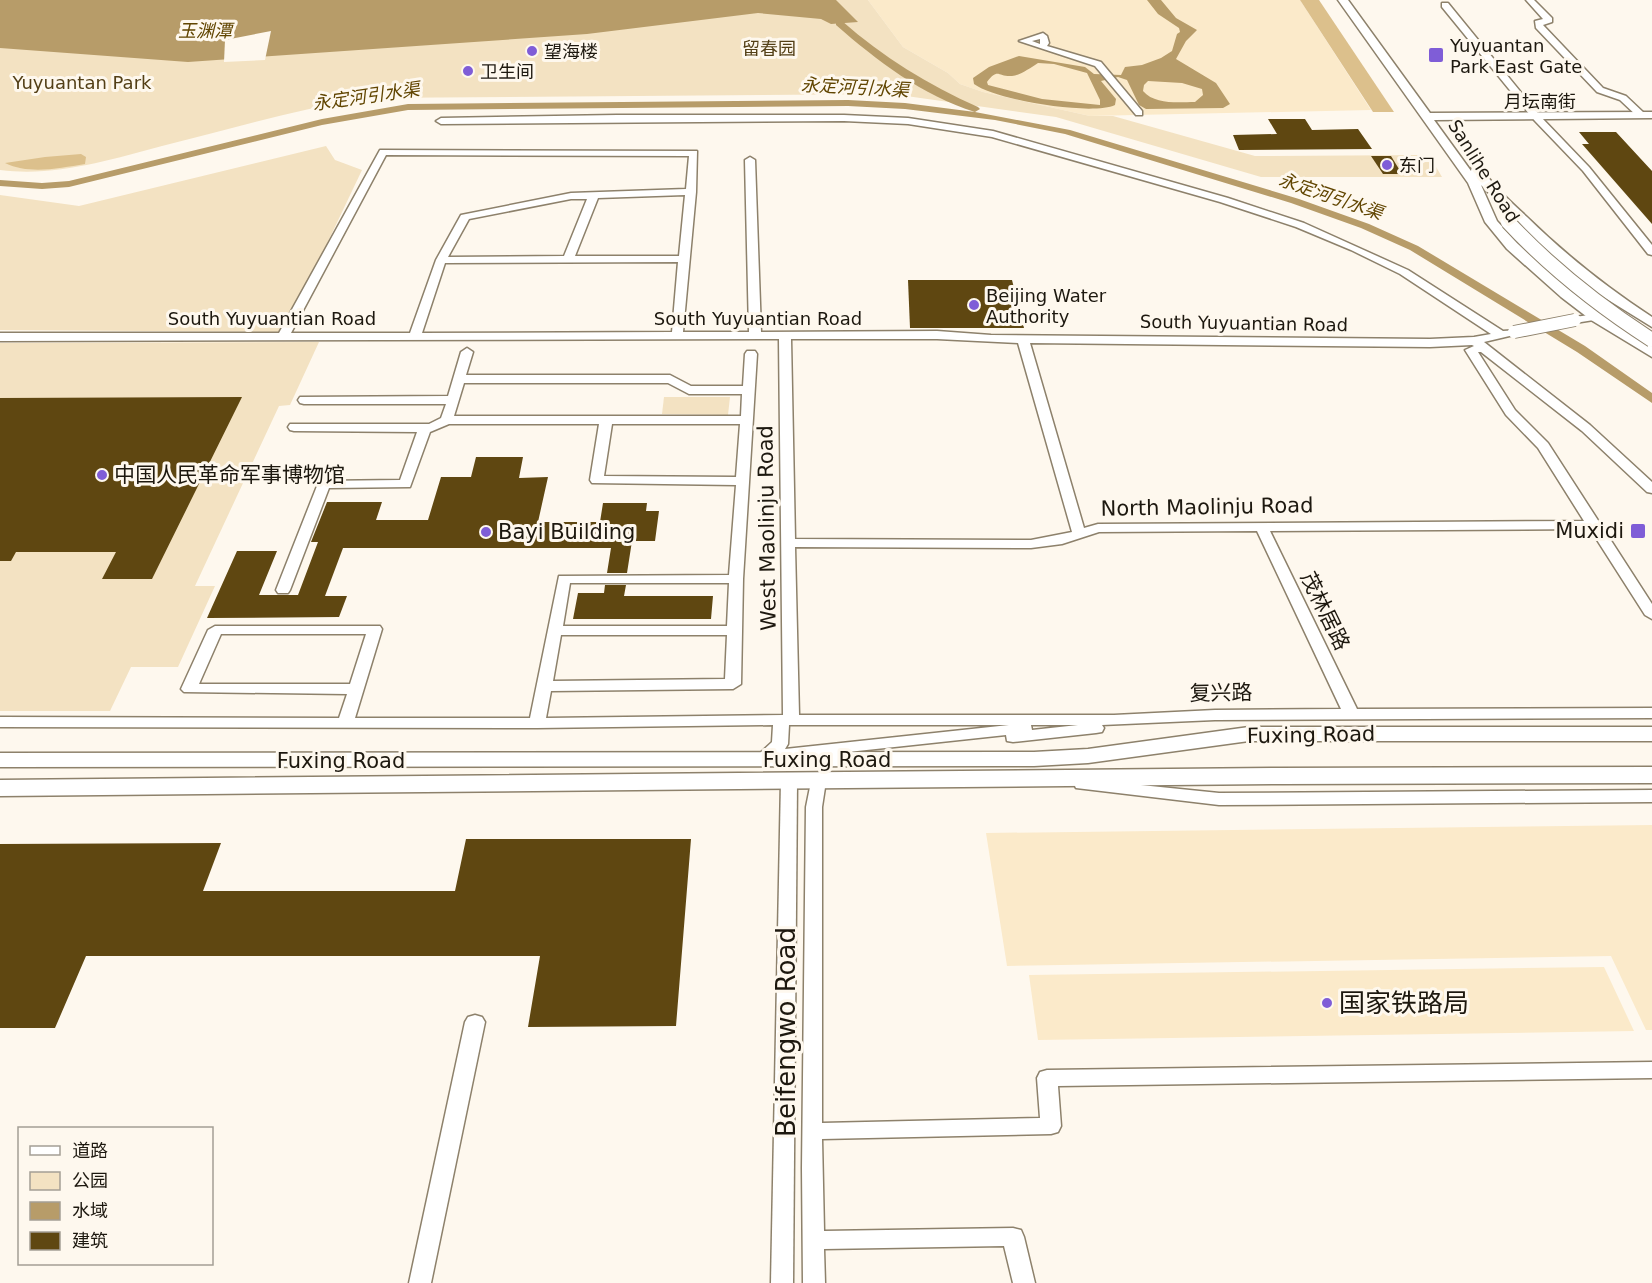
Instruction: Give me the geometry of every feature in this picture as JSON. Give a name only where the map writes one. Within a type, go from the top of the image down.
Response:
[{"type":"highway","name":"Fuxing Road","points":[[0,760],[690,761],[1056,758],[1088,756],[1250,734],[1652,734]]},
{"type":"highway","name":"Fuxing Road","points":[[0,788],[1280,776],[1652,775]]},
{"type":"main road","name":"Sanlihe Road","points":[[1343,0],[1434,117]]},
{"type":"main road","name":"Sanlihe Road","points":[[1351,0],[1480,184],[1579,272],[1652,323]]},
{"type":"main road","name":"月坛南街","points":[[1434,117],[1648,116]]},
{"type":"main road","name":"Sanlihe Road","points":[[1480,184],[1491,222],[1512,246],[1536,269],[1596,317],[1652,353]]},
{"type":"main road","points":[[1480,184],[1508,222],[1532,249],[1564,277],[1652,340]]},
{"type":"street","points":[[1530,0],[1549,20],[1538,23],[1539,26],[1599,90],[1623,98],[1648,116]]},
{"type":"street","points":[[1445,5],[1537,117],[1586,169],[1652,252]]},
{"type":"street","points":[[1042,46],[1098,64],[1139,113]]},
{"type":"street","points":[[441,121],[844,118],[908,121],[993,134],[1213,197],[1300,225],[1355,248],[1404,273],[1508,334]]},
{"type":"street","points":[[284,335],[383,152],[694,153],[676,336]]},
{"type":"street","points":[[750,160],[755,336]]},
{"type":"street","points":[[415,335],[441,260],[465,218],[571,196],[691,192]]},
{"type":"street","points":[[568,259],[594,195]]},
{"type":"street","points":[[441,260],[685,259]]},
{"type":"street","name":"South Yuyuantian Road","points":[[0,337],[937,335],[1023,339],[1479,344],[1508,334],[1596,317]]},
{"type":"street","name":"West Maolinju Road","points":[[766,755],[780,744],[786,720],[788,543],[785,335]]},
{"type":"street","points":[[1023,339],[1079,534]]},
{"type":"street","points":[[1652,489],[1586,428],[1479,344],[1472,350],[1510,412],[1543,446],[1652,615]]},
{"type":"street","points":[[447,420],[467,352]]},
{"type":"street","points":[[544,686],[734,684],[736,579],[751,354]]},
{"type":"street","points":[[459,379],[670,379],[689,390],[748,390]]},
{"type":"street","points":[[304,400],[453,400]]},
{"type":"street","points":[[606,419],[597,480],[743,481]]},
{"type":"street","points":[[294,427],[430,428],[447,420],[747,420]]},
{"type":"street","points":[[283,590],[324,484],[405,484],[425,428]]},
{"type":"street","name":"North Maolinju Road","points":[[788,543],[1031,544],[1062,540],[1098,528],[1592,525]]},
{"type":"street","name":"茂林居路","points":[[1262,526],[1351,714]]},
{"type":"street","points":[[537,723],[564,579],[736,579]]},
{"type":"street","points":[[345,723],[375,629],[215,630],[189,689],[355,689]]},
{"type":"street","points":[[554,630],[735,631]]},
{"type":"street","name":"复兴路","points":[[786,720],[1114,720],[1215,715],[1652,713]]},
{"type":"street","points":[[803,760],[1215,715]]},
{"type":"street","name":"Fuxing Road","points":[[0,722],[537,723],[786,720]]},
{"type":"street","points":[[690,761],[766,755],[929,736],[1114,720]]},
{"type":"street","points":[[1037,779],[1219,799],[1652,796]]},
{"type":"street","name":"Beifengwo Road","points":[[782,1283],[789,781]]},
{"type":"street","name":"Beifengwo Road","points":[[814,1283],[814,807],[818,781]]},
{"type":"street","points":[[788,806],[814,807]]},
{"type":"street","points":[[420,1283],[476,1022]]},
{"type":"street","points":[[813,1131],[1051,1126],[1047,1078],[1652,1070]]},
{"type":"street","points":[[813,1240],[1013,1237],[1024,1283]]},
{"type":"shaded area","points":[[868,0],[1300,0],[1371,110],[1090,116],[983,92],[960,84],[948,73],[903,47]]},
{"type":"shaded area","points":[[1300,0],[1319,0],[1394,112],[1373,112]]},
{"type":"shaded area","points":[[81,154],[86,157],[85,164],[55,169],[24,169],[5,163],[45,157]]},
{"type":"shaded area","points":[[1652,825],[1652,1030],[1646,1030],[1611,956],[1007,966],[986,833]]},
{"type":"shaded area","name":"国家铁路局","points":[[1604,967],[1634,1031],[1038,1040],[1029,975]]},
{"type":"green space","name":"Yuyuantan Park","points":[[0,0],[868,0],[903,47],[948,73],[960,84],[983,92],[1090,116],[1113,116],[1255,156],[1429,155],[1442,177],[1261,177],[1056,117],[892,94],[367,98],[239,126],[82,166],[21,172],[0,170]]},
{"type":"green space","points":[[326,146],[335,160],[362,170],[285,332],[0,330],[0,195],[79,206]]},
{"type":"green space","name":"中国人民革命军事博物馆","points":[[319,342],[290,405],[279,406],[195,586],[215,586],[178,667],[131,667],[110,711],[0,711],[0,343]]},
{"type":"green space","points":[[664,397],[730,397],[728,415],[662,414]]},
{"type":"water","name":"玉渊潭","points":[[0,0],[836,0],[858,22],[831,24],[821,19],[758,13],[587,34],[188,62],[0,48]]},
{"type":"water","points":[[1147,0],[1161,0],[1176,18],[1197,30],[1186,41],[1176,59],[1216,83],[1230,104],[1223,108],[1146,109],[1139,105],[1127,80],[1118,77],[1101,81],[1116,99],[1115,105],[1086,109],[1022,101],[985,90],[974,84],[973,78],[989,67],[1019,56],[1085,67],[1094,74],[1121,75],[1125,67],[1142,65],[1172,51],[1177,34],[1180,32],[1179,28],[1158,14]],"holes":[[[1038,63],[1054,64],[1087,73],[1100,100],[1100,105],[1042,99],[988,85],[987,82],[996,74],[1015,75]],[[1148,81],[1182,83],[1202,89],[1203,95],[1195,102],[1160,101],[1143,91]]]},
{"type":"pier","points":[[271,31],[265,60],[224,62],[225,40]]},
{"type":"building","points":[[1268,119],[1305,119],[1312,130],[1358,129],[1372,149],[1239,150],[1233,135],[1277,134]]},
{"type":"building","points":[[1579,132],[1616,132],[1652,171],[1652,224],[1582,144],[1589,144]]},
{"type":"building","name":"东门","points":[[1371,156],[1391,156],[1402,174],[1383,174]]},
{"type":"building","name":"Beijing Water Authority","points":[[908,280],[1012,280],[1024,328],[910,328]]},
{"type":"building","name":"中国人民革命军事博物馆","points":[[242,397],[152,579],[102,579],[116,552],[16,552],[11,561],[0,561],[0,398]]},
{"type":"building","name":"Bayi Building","points":[[476,457],[523,457],[519,478],[548,477],[538,522],[600,522],[603,503],[647,503],[646,511],[659,511],[655,541],[632,541],[627,573],[607,573],[611,548],[343,548],[325,596],[347,596],[339,617],[207,618],[237,551],[277,551],[259,595],[298,595],[318,542],[311,542],[327,502],[382,502],[376,520],[428,520],[441,477],[471,477]]},
{"type":"building","points":[[605,585],[626,585],[624,596],[713,596],[711,619],[573,619],[578,593],[604,593]]},
{"type":"building","points":[[466,839],[691,839],[676,1026],[528,1027],[540,956],[86,956],[55,1028],[0,1028],[0,844],[221,843],[203,891],[455,891]]},
{"type":"waterway","points":[[839,23],[903,72],[975,109]]},
{"type":"waterway","name":"永定河引水渠","points":[[0,183],[42,186],[69,184],[322,122],[408,107],[848,103],[905,106],[995,117],[1067,132],[1295,201],[1365,226],[1414,248],[1581,349],[1652,399]]},
{"type":"place","name":"望海楼","points":[[532,51]]},
{"type":"place","name":"Yuyuantan Park East Gate","points":[[1436,55]]},
{"type":"place","name":"卫生间","points":[[468,71]]},
{"type":"place","name":"东门","points":[[1387,165]]},
{"type":"place","name":"Beijing Water Authority","points":[[974,305]]},
{"type":"place","name":"中国人民革命军事博物馆","points":[[102,475]]},
{"type":"place","name":"Muxidi","points":[[1638,531]]},
{"type":"place","name":"Bayi Building","points":[[486,532]]},
{"type":"place","name":"国家铁路局","points":[[1327,1003]]},
{"type":"park label","name":"留春园","points":[[769,48]]}]
